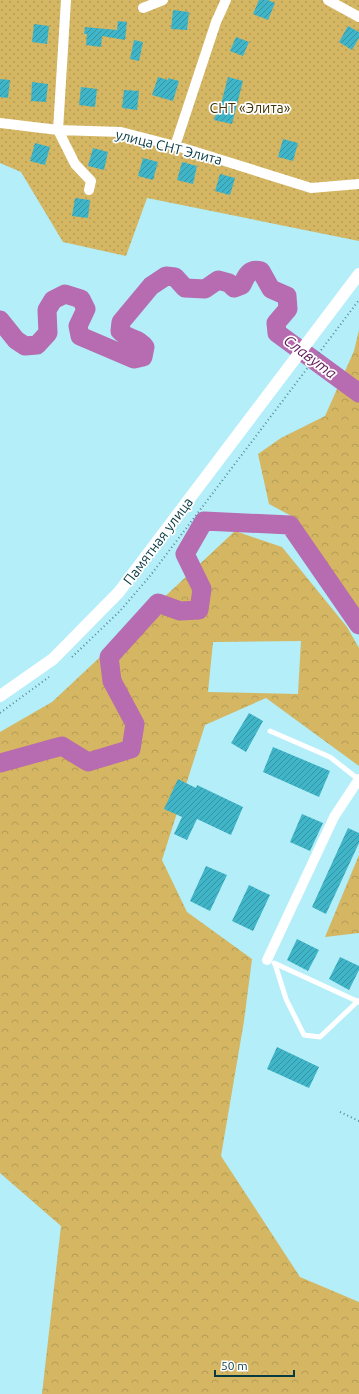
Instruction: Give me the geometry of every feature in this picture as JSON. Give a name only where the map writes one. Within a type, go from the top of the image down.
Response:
[{"type":"street","points":[[66,0],[58,130],[75,164],[91,181],[89,190]]},
{"type":"street","points":[[143,8],[163,0]]},
{"type":"street","points":[[175,146],[216,22],[226,0]]},
{"type":"street","points":[[328,0],[359,17]]},
{"type":"street","name":"улица СНТ Элита","points":[[0,123],[58,130],[121,132],[175,146],[311,188],[359,184]]},
{"type":"street","name":"Памятная улица","points":[[0,696],[53,659],[119,592],[359,274]]},
{"type":"street","points":[[271,962],[334,817],[359,779]]},
{"type":"lane","points":[[270,731],[330,757],[359,779]]},
{"type":"lane","points":[[271,962],[359,1002],[320,1037],[304,1035],[286,999],[271,962]]},
{"type":"path","points":[[340,1112],[359,1120]]},
{"type":"green space","name":"СНТ «Элита»","points":[[0,0],[359,0],[359,241],[147,198],[126,256],[63,242],[21,172],[0,163]]},
{"type":"green space","points":[[359,330],[359,613],[297,519],[269,504],[258,454],[281,438],[325,416],[354,351]]},
{"type":"green space","points":[[235,531],[282,547],[347,627],[359,648],[359,766],[266,698],[205,725],[162,860],[187,912],[252,959],[244,1021],[221,1156],[300,1277],[359,1302],[359,1394],[42,1394],[61,1226],[0,1173],[0,732],[52,702]],"holes":[[[301,641],[298,694],[208,692],[213,642]]]},
{"type":"green space","points":[[359,855],[359,933],[325,937]]},
{"type":"building","points":[[259,0],[268,0],[275,3],[268,20],[253,14]]},
{"type":"building","points":[[173,10],[189,12],[187,30],[171,29]]},
{"type":"building","points":[[118,21],[127,22],[125,40],[102,36],[101,47],[86,45],[87,34],[84,34],[85,27],[117,30]]},
{"type":"building","points":[[34,24],[49,26],[47,44],[32,42]]},
{"type":"building","points":[[348,26],[359,32],[359,38],[352,50],[339,42]]},
{"type":"building","points":[[236,37],[249,42],[243,56],[230,51]]},
{"type":"building","points":[[134,40],[143,42],[139,61],[130,59]]},
{"type":"building","points":[[158,77],[179,81],[173,101],[152,95]]},
{"type":"building","points":[[228,77],[243,81],[232,124],[214,120],[218,107],[220,108]]},
{"type":"building","points":[[0,79],[10,80],[8,98],[0,97]]},
{"type":"building","points":[[32,82],[48,84],[46,102],[31,101]]},
{"type":"building","points":[[81,87],[97,89],[95,107],[79,105]]},
{"type":"building","points":[[124,90],[139,91],[137,110],[122,108]]},
{"type":"building","points":[[283,139],[298,143],[293,161],[278,157]]},
{"type":"building","points":[[35,143],[50,147],[45,165],[30,161]]},
{"type":"building","points":[[93,148],[108,152],[104,170],[88,166]]},
{"type":"building","points":[[143,158],[158,162],[153,180],[138,176]]},
{"type":"building","points":[[182,162],[197,166],[193,184],[177,180]]},
{"type":"building","points":[[220,174],[235,178],[230,195],[215,191]]},
{"type":"building","points":[[75,198],[90,200],[88,218],[72,216]]},
{"type":"building","points":[[249,713],[263,721],[246,752],[231,743]]},
{"type":"building","points":[[273,747],[330,771],[319,797],[263,772]]},
{"type":"building","points":[[178,779],[196,788],[197,785],[243,807],[231,835],[197,819],[187,840],[174,834],[182,817],[164,809]]},
{"type":"building","points":[[302,814],[323,823],[310,851],[290,842]]},
{"type":"building","points":[[348,828],[359,833],[359,843],[326,914],[312,907]]},
{"type":"building","points":[[206,866],[227,875],[210,911],[190,901]]},
{"type":"building","points":[[249,885],[270,895],[253,931],[232,921]]},
{"type":"building","points":[[297,939],[319,950],[308,971],[287,960]]},
{"type":"building","points":[[340,957],[359,966],[359,970],[349,990],[329,979]]},
{"type":"building","points":[[277,1047],[319,1067],[309,1088],[267,1069]]},
{"type":"waterway","name":"Славута","points":[[0,320],[16,340],[25,346],[37,345],[48,333],[47,310],[53,300],[65,294],[81,299],[86,309],[78,326],[80,336],[134,359],[143,357],[145,347],[139,341],[123,334],[120,331],[121,322],[151,286],[166,276],[175,277],[185,288],[205,289],[218,280],[229,283],[234,288],[242,285],[248,274],[257,270],[261,271],[271,289],[287,296],[288,309],[276,323],[277,333],[359,393]]},
{"type":"waterway","points":[[0,763],[62,746],[88,762],[131,749],[135,724],[112,681],[109,657],[158,603],[180,611],[199,610],[202,589],[185,554],[204,521],[290,525],[359,625]]}]
